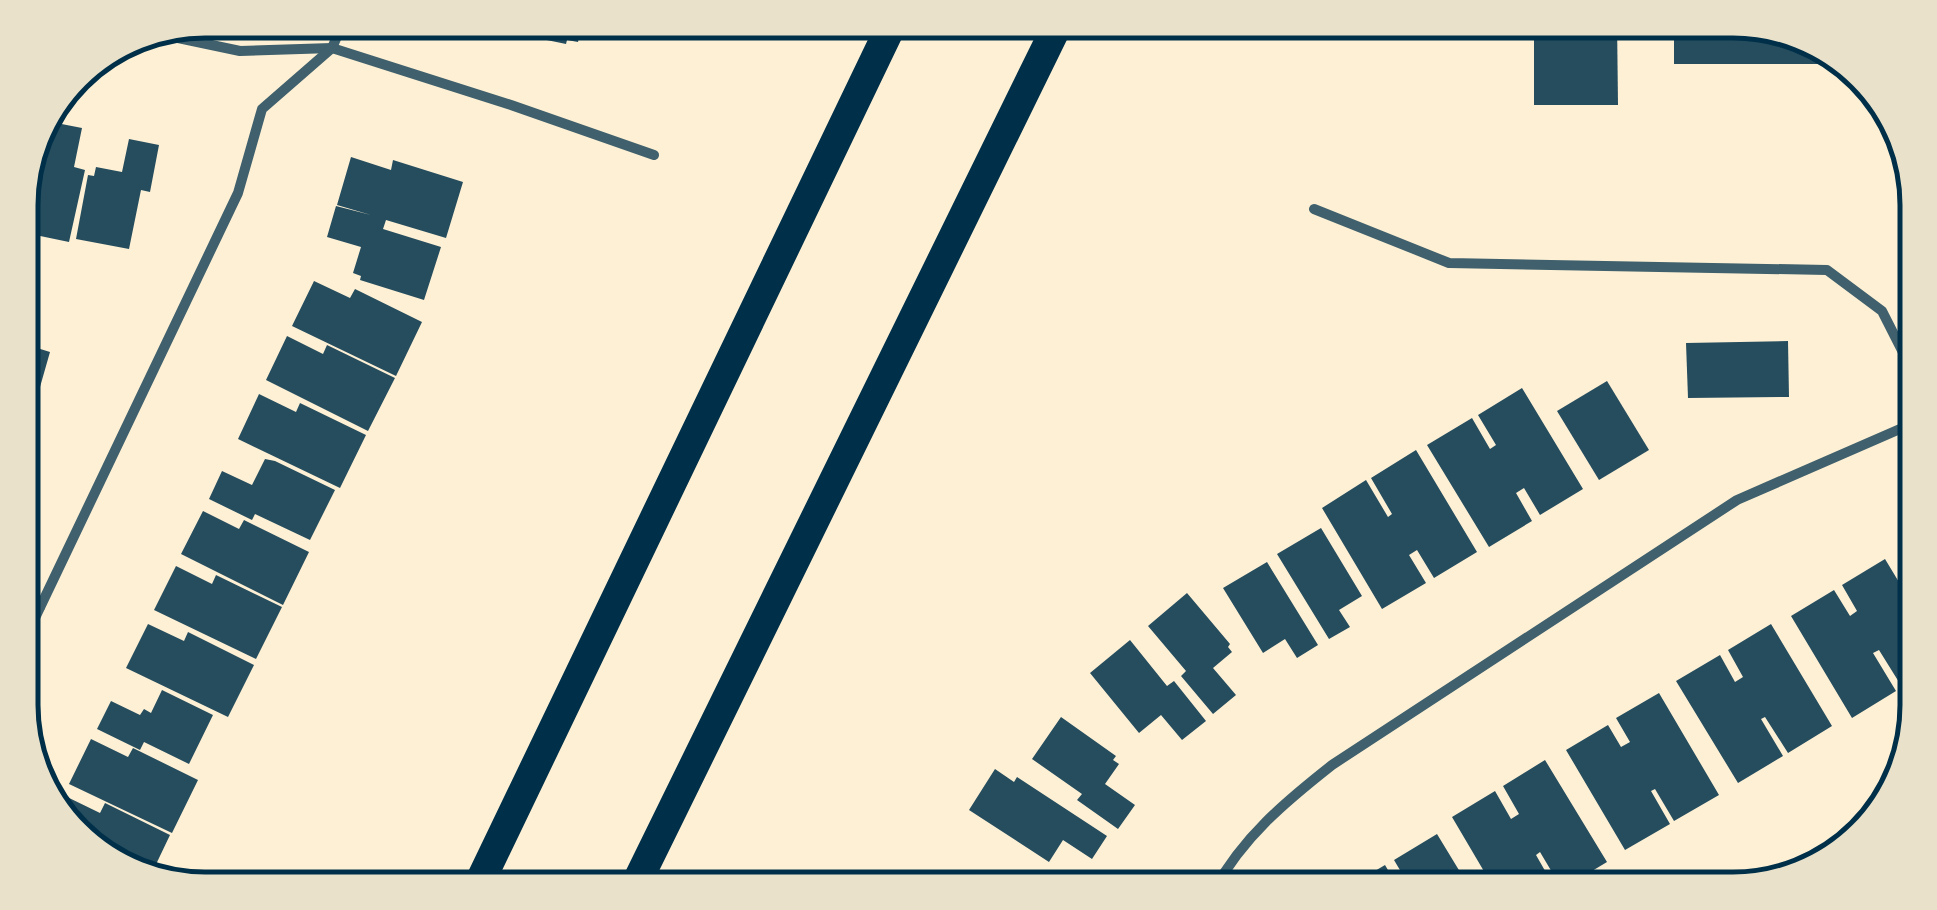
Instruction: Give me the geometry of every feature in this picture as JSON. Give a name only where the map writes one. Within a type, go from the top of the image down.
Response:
[{"type":"highway","points":[[485,872],[885,38]]},
{"type":"highway","points":[[642,872],[1051,38]]},
{"type":"street","points":[[38,611],[238,193],[262,109],[332,48],[336,38]]},
{"type":"street","points":[[185,40],[240,52],[332,48],[511,104],[654,155]]},
{"type":"street","points":[[1314,209],[1449,262],[1827,270],[1882,311],[1900,346]]},
{"type":"street","points":[[1224,872],[1276,809],[1332,765],[1737,500],[1900,429]]},
{"type":"building","points":[[537,38],[579,38],[578,42],[567,40],[566,44]]},
{"type":"building","points":[[1534,38],[1617,38],[1618,105],[1534,105]]},
{"type":"building","points":[[1674,38],[1732,38],[1765,41],[1796,50],[1822,64],[1674,64]]},
{"type":"building","points":[[59,124],[82,128],[74,167],[85,170],[69,242],[38,236],[43,161]]},
{"type":"building","points":[[129,139],[159,145],[150,192],[141,190],[129,249],[76,239],[88,175],[94,176],[96,167],[122,172]]},
{"type":"building","points":[[351,157],[391,170],[393,160],[463,182],[446,238],[386,220],[383,229],[441,247],[424,300],[360,280],[361,276],[353,273],[361,247],[327,237],[336,206],[371,215],[337,205]]},
{"type":"building","points":[[314,281],[350,298],[355,289],[422,322],[396,376],[292,326]]},
{"type":"building","points":[[287,336],[323,354],[327,345],[395,378],[368,431],[266,380]]},
{"type":"building","points":[[1788,341],[1789,397],[1688,398],[1686,343]]},
{"type":"building","points":[[38,348],[50,352],[38,394]]},
{"type":"building","points":[[1607,381],[1649,450],[1599,480],[1557,411]]},
{"type":"building","points":[[1522,388],[1583,489],[1540,515],[1524,488],[1516,493],[1532,521],[1489,547],[1427,445],[1472,418],[1490,449],[1496,445],[1478,415]]},
{"type":"building","points":[[259,394],[296,412],[300,403],[366,435],[340,488],[238,439]]},
{"type":"building","points":[[1416,450],[1477,552],[1434,578],[1417,550],[1409,555],[1426,583],[1382,609],[1322,508],[1366,480],[1388,517],[1392,514],[1371,478]]},
{"type":"building","points":[[265,459],[335,490],[310,540],[255,514],[252,520],[209,499],[222,471],[252,485]]},
{"type":"building","points":[[203,511],[239,529],[244,520],[309,552],[283,605],[181,554]]},
{"type":"building","points":[[1321,528],[1362,596],[1339,610],[1350,627],[1329,639],[1277,554]]},
{"type":"building","points":[[1885,559],[1900,584],[1900,684],[1879,650],[1873,653],[1896,691],[1852,718],[1791,616],[1834,590],[1850,616],[1857,611],[1842,585]]},
{"type":"building","points":[[1267,562],[1318,645],[1297,658],[1285,639],[1263,653],[1223,588]]},
{"type":"building","points":[[176,566],[212,584],[216,575],[282,607],[256,659],[154,610]]},
{"type":"building","points":[[1187,593],[1230,644],[1232,652],[1213,668],[1236,695],[1213,714],[1181,676],[1186,671],[1148,626]]},
{"type":"building","points":[[148,624],[184,641],[188,632],[254,665],[228,717],[126,668]]},
{"type":"building","points":[[1771,624],[1832,726],[1788,753],[1765,717],[1761,719],[1783,756],[1738,783],[1676,681],[1720,655],[1735,682],[1743,677],[1728,650]]},
{"type":"building","points":[[1130,640],[1167,686],[1174,681],[1206,721],[1182,740],[1161,715],[1139,733],[1090,673]]},
{"type":"building","points":[[162,690],[213,715],[189,764],[144,742],[140,750],[97,729],[111,701],[140,715],[144,709],[151,713]]},
{"type":"building","points":[[1659,693],[1719,795],[1674,821],[1655,789],[1651,791],[1670,824],[1625,850],[1566,750],[1608,725],[1621,747],[1630,742],[1616,718]]},
{"type":"building","points":[[1061,717],[1116,756],[1113,760],[1119,764],[1105,784],[1135,805],[1118,829],[1077,800],[1082,794],[1032,759]]},
{"type":"building","points":[[91,739],[128,757],[133,748],[198,780],[172,833],[69,784]]},
{"type":"building","points":[[1545,760],[1607,862],[1590,872],[1552,872],[1540,852],[1536,855],[1546,872],[1484,872],[1452,817],[1495,791],[1511,819],[1519,814],[1503,786]]},
{"type":"building","points":[[995,769],[1014,782],[1017,777],[1107,836],[1092,859],[1063,840],[1049,862],[969,810]]},
{"type":"building","points":[[64,796],[100,813],[105,803],[170,835],[156,864],[141,860],[86,824]]},
{"type":"building","points":[[1437,834],[1460,872],[1401,872],[1394,860]]}]
